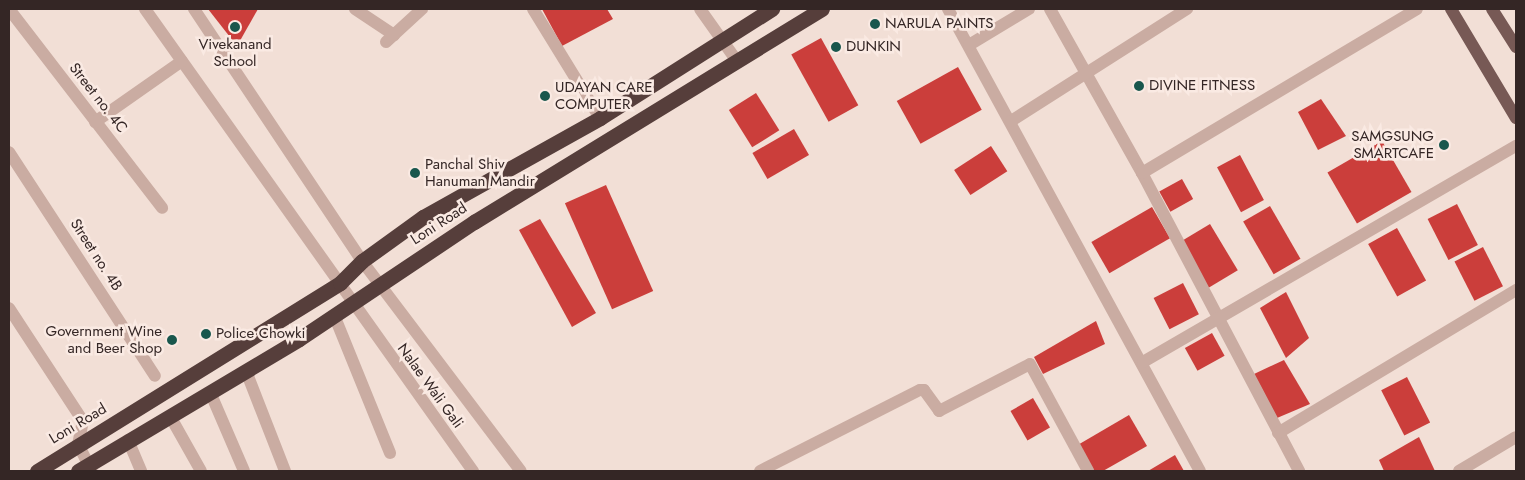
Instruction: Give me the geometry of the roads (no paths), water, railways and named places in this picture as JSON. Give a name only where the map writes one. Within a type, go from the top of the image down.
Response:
[{"type":"highway","name":"Loni Road","points":[[36,471],[340,282],[362,261],[422,218],[600,118],[772,9]]},
{"type":"highway","name":"Loni Road","points":[[86,469],[128,440],[246,371],[354,304],[383,282],[474,222],[822,9]]},
{"type":"main road","points":[[1451,9],[1516,118]]},
{"type":"main road","points":[[1492,9],[1516,47]]},
{"type":"street","name":"Street no. 4C","points":[[9,9],[162,208]]},
{"type":"street","name":"Nalae Wali Gali","points":[[145,9],[340,282],[362,319],[473,471]]},
{"type":"street","points":[[194,9],[362,261],[383,282],[521,471]]},
{"type":"street","points":[[355,9],[390,38],[422,9]]},
{"type":"street","points":[[533,9],[600,118]]},
{"type":"street","points":[[700,9],[737,61]]},
{"type":"street","points":[[948,9],[1011,120],[1200,471]]},
{"type":"street","points":[[969,45],[1029,9]]},
{"type":"street","points":[[1050,9],[1142,173],[1299,471]]},
{"type":"street","points":[[1011,120],[1085,71],[1187,9]]},
{"type":"street","points":[[1142,173],[1417,9]]},
{"type":"street","points":[[96,122],[182,61]]},
{"type":"street","points":[[1143,362],[1217,317],[1516,146]]},
{"type":"street","name":"Street no. 4B","points":[[9,152],[155,376]]},
{"type":"street","points":[[1278,433],[1516,290]]},
{"type":"street","points":[[9,308],[83,421],[78,444],[86,469]]},
{"type":"street","points":[[334,315],[390,453]]},
{"type":"street","points":[[760,471],[920,390],[924,390],[939,411],[1030,364],[1088,471]]},
{"type":"street","points":[[246,371],[285,471]]},
{"type":"street","points":[[210,392],[244,471]]},
{"type":"street","points":[[170,416],[201,471]]},
{"type":"street","points":[[1459,471],[1516,437]]},
{"type":"street","points":[[128,440],[142,471]]},
{"type":"place","name":"NARULA PAINTS","points":[[875,24]]},
{"type":"place","name":"Vivekanand School","points":[[235,27]]},
{"type":"place","name":"DUNKIN","points":[[836,47]]},
{"type":"place","name":"DIVINE FITNESS","points":[[1139,86]]},
{"type":"place","name":"UDAYAN CARE COMPUTER","points":[[545,96]]},
{"type":"place","name":"SAMGSUNG SMARTCAFE","points":[[1444,145]]},
{"type":"place","name":"Panchal Shiv Hanuman Mandir","points":[[415,173]]},
{"type":"place","name":"Police Chowki","points":[[206,334]]},
{"type":"place","name":"Government Wine and Beer Shop","points":[[172,340]]}]
